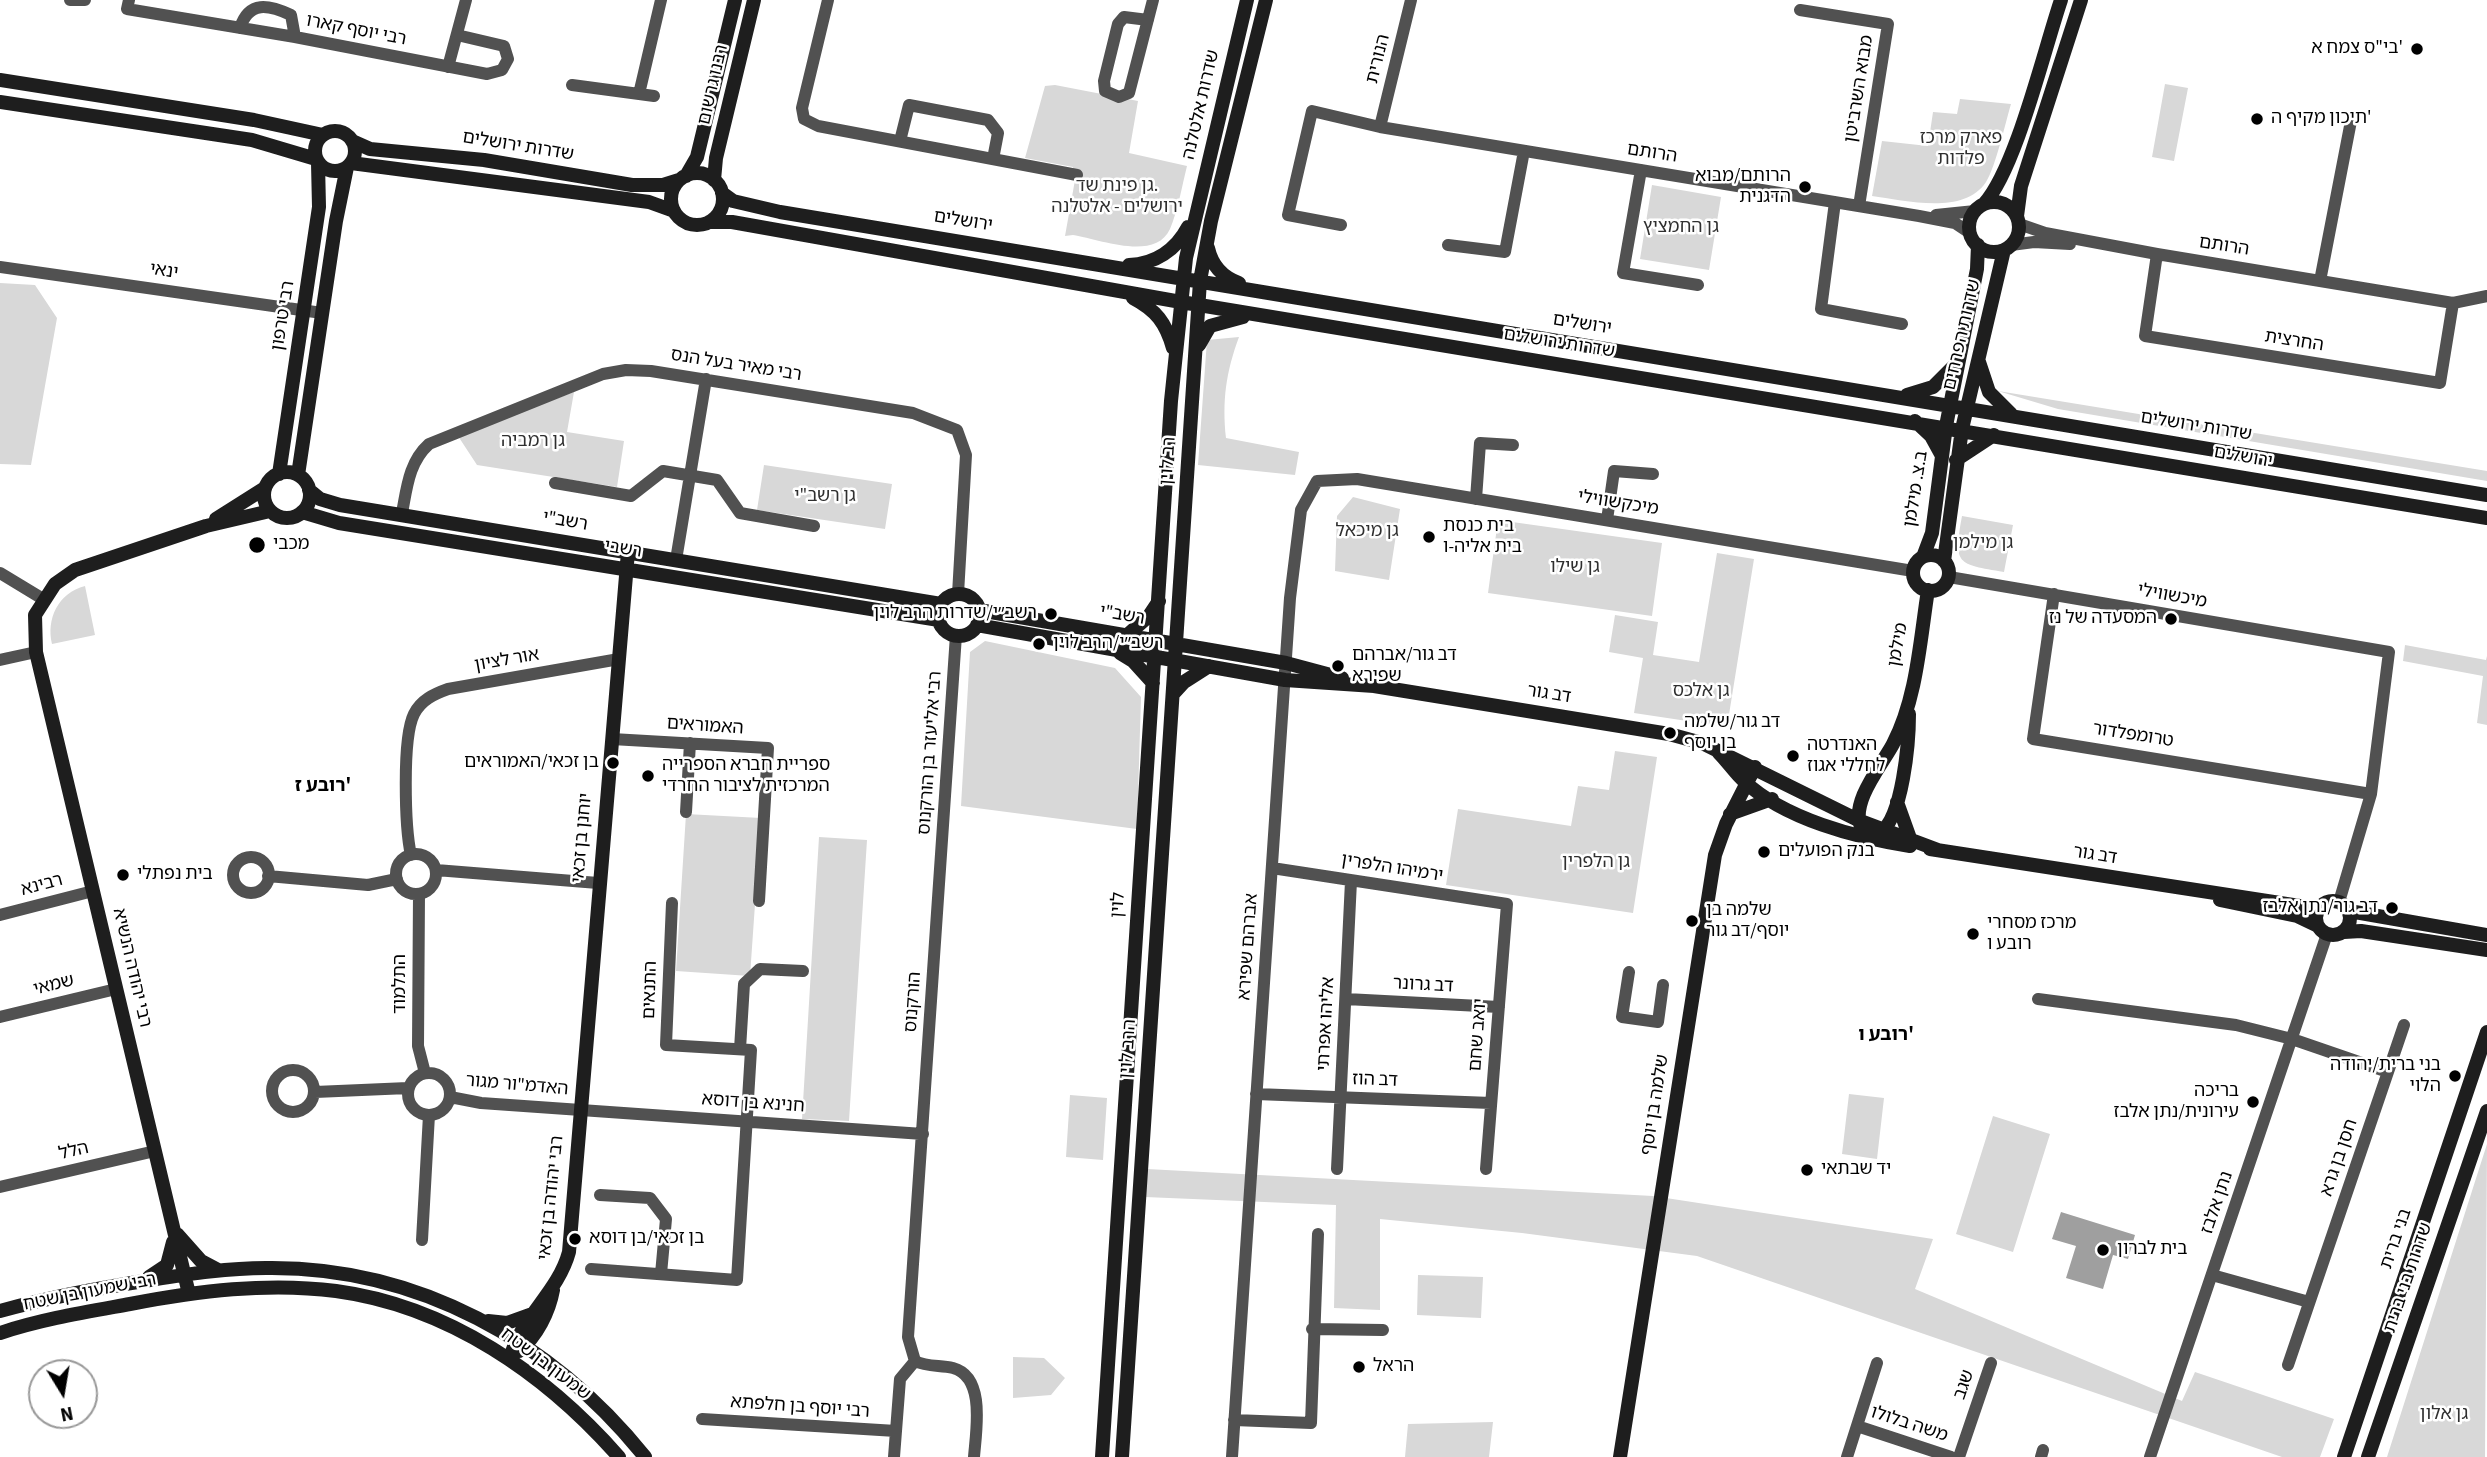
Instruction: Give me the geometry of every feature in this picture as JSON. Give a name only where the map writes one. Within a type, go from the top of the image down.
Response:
[{"type":"street","points":[[69,0],[84,1]]},
{"type":"street","points":[[448,67],[466,0]]},
{"type":"street","points":[[639,94],[661,0]]},
{"type":"street","name":"רבנו גרשום","points":[[683,178],[697,157],[735,0]]},
{"type":"street","name":"רבנו גרשום","points":[[718,186],[716,158],[754,0]]},
{"type":"street","points":[[828,0],[802,108],[804,119],[818,126],[1077,176]]},
{"type":"street","points":[[1148,20],[1124,17],[1118,24],[1104,80],[1105,91],[1119,97],[1129,93],[1148,20],[1153,0]]},
{"type":"street","name":"שדרות אלטלנה","points":[[1175,356],[1183,278],[1247,0]]},
{"type":"street","name":"שדרות אלטלנה","points":[[1200,281],[1266,0]]},
{"type":"street","name":"הנורית","points":[[1380,127],[1411,0]]},
{"type":"street","points":[[2060,0],[2007,162],[1994,193],[1970,222],[1974,239],[1990,251],[2008,247],[2018,220],[2021,186],[2081,0]]},
{"type":"street","name":"רבי יוסף קארו","points":[[128,5],[448,67],[495,74],[502,70],[508,59],[499,42],[457,35]]},
{"type":"street","points":[[240,28],[244,16],[251,8],[280,5],[292,15],[295,37]]},
{"type":"street","name":"מבוא השרביטן","points":[[1800,10],[1888,24],[1859,206]]},
{"type":"street","points":[[0,80],[241,118],[323,135],[341,132],[352,141],[355,152],[349,165],[298,475],[309,490],[309,502],[302,512],[289,518],[270,511],[206,526],[75,570],[55,584],[35,615],[33,634],[36,652],[0,660]]},
{"type":"street","points":[[572,85],[654,96]]},
{"type":"street","points":[[0,103],[252,140],[317,161],[332,172],[349,165]]},
{"type":"street","points":[[900,141],[909,105],[988,120],[998,133],[993,159]]},
{"type":"street","name":"הרותם","points":[[1341,225],[1288,215],[1312,111],[1380,127],[1919,216],[1955,223],[1974,239]]},
{"type":"street","points":[[2320,281],[2351,121]]},
{"type":"street","points":[[317,161],[314,148],[323,135]]},
{"type":"street","name":"שדרות ירושלים","points":[[352,141],[370,149],[484,160],[632,185],[663,185],[683,178]]},
{"type":"street","points":[[1448,245],[1506,252],[1524,151]]},
{"type":"street","name":"רבי טרפון","points":[[279,474],[319,207],[317,161]]},
{"type":"street","name":"שדרות ירושלים","points":[[349,165],[649,202],[674,211]]},
{"type":"street","points":[[1642,170],[1623,273],[1698,285]]},
{"type":"street","points":[[709,222],[721,209],[718,186],[704,174],[683,178],[672,192],[674,211],[690,224],[732,222],[1119,291],[1148,305],[1164,323],[1175,356]]},
{"type":"street","name":"ירושלים","points":[[718,186],[733,201],[780,212],[1200,281]]},
{"type":"street","points":[[1835,202],[1821,309],[1902,324]]},
{"type":"street","points":[[1979,208],[2003,203],[2018,220]]},
{"type":"street","name":"הרותם","points":[[1919,216],[1979,208]]},
{"type":"street","points":[[1115,267],[1140,265],[1165,254],[1184,236],[1196,214]]},
{"type":"street","name":"הרותם","points":[[2018,220],[2045,233],[2453,303],[2487,296]]},
{"type":"street","points":[[1208,238],[1210,258],[1222,274],[1260,291]]},
{"type":"street","name":"שדרות הפרחים","points":[[1946,426],[1977,269],[1974,239]]},
{"type":"street","name":"הרותם","points":[[2008,247],[2034,242],[2122,247]]},
{"type":"street","name":"שדרות הפרחים","points":[[1962,429],[1978,357],[2008,247]]},
{"type":"street","name":"החרצית","points":[[2157,254],[2145,336],[2153,338],[2440,383],[2453,303]]},
{"type":"street","name":"ינאי","points":[[0,267],[323,313]]},
{"type":"street","points":[[1200,281],[1260,291]]},
{"type":"street","name":"רב לוין","points":[[1177,644],[1200,281]]},
{"type":"street","name":"שדרות ירושלים","points":[[1119,291],[1994,435]]},
{"type":"street","name":"ירושלים","points":[[1260,291],[1898,397]]},
{"type":"street","points":[[1195,356],[1210,326],[1229,318],[1263,315]]},
{"type":"street","name":"לוין","points":[[1102,1457],[1175,356]]},
{"type":"street","points":[[1978,357],[1989,392],[2004,410],[2016,417]]},
{"type":"street","points":[[1898,397],[1933,387],[1946,377],[1959,360]]},
{"type":"street","name":"רבי מאיר בעל הנס","points":[[402,513],[412,468],[418,455],[429,444],[603,374],[651,370],[914,413],[957,430],[966,455],[958,594]]},
{"type":"street","points":[[676,560],[706,379]]},
{"type":"street","name":"שדרות ירושלים","points":[[1898,397],[2487,495]]},
{"type":"street","points":[[1915,421],[1949,458],[1994,435]]},
{"type":"street","name":"ב.צ. מילמן","points":[[1944,561],[1949,458],[1946,426]]},
{"type":"street","name":"ב.צ. מילמן","points":[[1923,557],[1949,458],[1962,429]]},
{"type":"street","name":"ירושלים","points":[[1994,435],[2487,518]]},
{"type":"street","points":[[1476,499],[1480,443],[1513,445]]},
{"type":"street","points":[[555,483],[631,496],[663,471],[690,475],[717,480],[740,513],[814,526]]},
{"type":"street","points":[[1607,520],[1614,471],[1653,474]]},
{"type":"street","points":[[206,526],[265,488],[279,474],[298,475]]},
{"type":"street","name":"מיכקשווילי","points":[[1317,481],[1357,479],[1913,571]]},
{"type":"street","name":"אברהם שפירא","points":[[1232,1457],[1284,680],[1301,510],[1317,481]]},
{"type":"street","points":[[265,488],[265,500],[270,511]]},
{"type":"street","name":"רשב\"י","points":[[309,490],[331,503],[941,604]]},
{"type":"street","name":"רשבי","points":[[302,512],[340,523],[939,620]]},
{"type":"street","name":"יוחנן בן זכאי","points":[[581,1110],[598,883],[628,552]]},
{"type":"street","points":[[1934,555],[1944,561],[1949,577],[1943,586],[1928,590],[1915,582],[1913,571],[1923,557],[1934,555]]},
{"type":"street","points":[[0,573],[43,599]]},
{"type":"street","name":"מיכשווילי","points":[[1949,577],[2389,652],[2371,794]]},
{"type":"street","name":"מילמן","points":[[1908,705],[1928,590]]},
{"type":"street","points":[[958,594],[971,598],[979,610],[977,625],[968,633],[956,635],[945,630],[939,620],[941,604],[958,594]]},
{"type":"street","name":"טרומפלדור","points":[[2054,594],[2033,739],[2371,794]]},
{"type":"street","points":[[1125,637],[1149,616],[1160,599]]},
{"type":"street","name":"רשב\"י","points":[[979,610],[1177,644]]},
{"type":"street","points":[[977,625],[1155,658]]},
{"type":"street","name":"רבי אליעזר בן הורקנוס","points":[[940,873],[956,635]]},
{"type":"street","name":"הרב לוין","points":[[1122,1457],[1177,644]]},
{"type":"street","name":"דב גור","points":[[1177,644],[1286,663],[1374,686],[1669,734],[1716,749],[1858,820],[1938,850]]},
{"type":"street","points":[[1115,650],[1133,662],[1153,683]]},
{"type":"street","name":"רבי יהודה הנשיא","points":[[36,652],[189,1294]]},
{"type":"street","name":"דב גור","points":[[1155,658],[1284,680],[1374,686]]},
{"type":"street","name":"אור לציון","points":[[411,855],[407,824],[412,716],[429,696],[448,689],[619,659]]},
{"type":"street","points":[[1172,694],[1184,682],[1209,666]]},
{"type":"street","points":[[1908,705],[1907,758],[1897,802],[1885,830],[1867,839],[1858,820],[1865,794],[1898,735],[1908,705]]},
{"type":"street","name":"האמוראים","points":[[612,739],[768,748],[759,901]]},
{"type":"street","points":[[686,812],[690,743]]},
{"type":"street","name":"דב גור","points":[[1716,749],[1746,783],[1772,799],[1812,820],[1867,839],[2319,909]]},
{"type":"street","name":"שלמה בן יוסף","points":[[1620,1457],[1716,855],[1730,814],[1755,767]]},
{"type":"street","points":[[1834,807],[1865,794]]},
{"type":"street","points":[[2344,932],[2350,922],[2344,907],[2371,794]]},
{"type":"street","points":[[1730,814],[1772,799]]},
{"type":"street","points":[[1897,802],[1910,841]]},
{"type":"street","points":[[411,855],[430,859],[436,870],[432,886],[419,894],[405,890],[397,879],[398,867],[411,855]]},
{"type":"street","name":"ירמיהו הלפרין","points":[[1272,869],[1507,904]]},
{"type":"street","points":[[436,870],[598,883]]},
{"type":"street","name":"הורקנוס","points":[[923,1134],[940,873]]},
{"type":"street","points":[[268,876],[368,885],[397,879]]},
{"type":"street","name":"אליהו אפרתי","points":[[1337,1169],[1351,881]]},
{"type":"street","name":"דב גור","points":[[2164,886],[2297,916],[2323,930]]},
{"type":"street","name":"רבינא","points":[[0,915],[93,891]]},
{"type":"street","name":"התלמוד","points":[[419,894],[418,1046],[425,1073]]},
{"type":"street","points":[[2487,935],[2330,902],[2319,909],[2316,919],[2323,930],[2361,931],[2487,950]]},
{"type":"street","name":"התנאים","points":[[672,903],[666,1045],[740,1049]]},
{"type":"street","name":"יואב שחם","points":[[1486,1169],[1507,904]]},
{"type":"street","name":"נתן אלבז","points":[[2150,1457],[2292,1039],[2323,930]]},
{"type":"street","points":[[2469,948],[2487,963]]},
{"type":"street","points":[[591,1269],[737,1280],[751,1050],[740,1049],[744,984],[760,969],[803,971]]},
{"type":"street","points":[[1629,972],[1622,1017],[1658,1022],[1664,985]]},
{"type":"street","name":"שמאי","points":[[0,1017],[116,989]]},
{"type":"street","name":"דב גרונר","points":[[1346,999],[1499,1007]]},
{"type":"street","points":[[2038,999],[2236,1025],[2292,1039],[2388,1072]]},
{"type":"street","name":"חסן בן גרא","points":[[2288,1364],[2404,1025]]},
{"type":"street","name":"בני ברית","points":[[2344,1457],[2487,1032]]},
{"type":"street","points":[[425,1073],[436,1074],[445,1081],[450,1097],[440,1112],[429,1115],[414,1109],[408,1100],[408,1088],[416,1077],[425,1073]]},
{"type":"street","points":[[315,1092],[408,1088]]},
{"type":"street","name":"דב הוז","points":[[1256,1094],[1491,1103]]},
{"type":"street","name":"האדמ\"ור מגור","points":[[450,1097],[481,1103],[581,1110]]},
{"type":"street","name":"חנינא בן דוסא","points":[[581,1110],[923,1134]]},
{"type":"street","name":"רבי יהודה בן זכאי","points":[[510,1359],[563,1273],[569,1252],[581,1110]]},
{"type":"street","name":"שדרות בני ברית","points":[[2368,1457],[2487,1111]]},
{"type":"street","points":[[422,1240],[429,1115]]},
{"type":"street","points":[[915,1361],[908,1337],[923,1134]]},
{"type":"street","name":"הלל","points":[[0,1187],[155,1152]]},
{"type":"street","points":[[600,1195],[650,1198],[666,1219],[661,1274]]},
{"type":"street","points":[[173,1226],[193,1254],[218,1270]]},
{"type":"street","points":[[0,1311],[84,1290],[136,1282],[160,1272],[167,1265],[173,1249],[173,1226]]},
{"type":"street","points":[[1234,1420],[1311,1423],[1312,1329],[1318,1234]]},
{"type":"street","name":"רבי שמעון בן שטח","points":[[136,1282],[218,1270],[268,1268],[359,1276],[446,1301],[483,1320],[555,1366],[594,1399],[645,1457]]},
{"type":"street","points":[[2212,1275],[2309,1303]]},
{"type":"street","name":"שמעון בן שטח","points":[[189,1294],[272,1287],[337,1291],[409,1308],[462,1331],[510,1359],[566,1402],[619,1457]]},
{"type":"street","name":"רבי שמעון בן שטח","points":[[0,1333],[89,1311],[189,1294]]},
{"type":"street","points":[[483,1320],[506,1323],[537,1318],[546,1352],[555,1366]]},
{"type":"street","points":[[1312,1329],[1383,1330]]},
{"type":"street","points":[[894,1457],[900,1378],[915,1361]]},
{"type":"street","points":[[915,1361],[951,1367],[970,1377],[975,1390],[974,1457]]},
{"type":"street","points":[[1847,1457],[1877,1363]]},
{"type":"street","name":"שגב","points":[[1959,1457],[1991,1363]]},
{"type":"street","name":"רבי יוסף בן חלפתא","points":[[702,1419],[896,1432]]},
{"type":"street","name":"משה בלולו","points":[[1857,1426],[1951,1457]]},
{"type":"green space","points":[[2165,84],[2188,88],[2174,161],[2152,157]]},
{"type":"green space","name":"גן פינת שד. ירושלים - אלטלנה","points":[[1055,85],[1138,101],[1129,153],[1187,166],[1173,222],[1163,239],[1152,244],[1126,246],[1073,235],[1065,236],[1075,180],[1073,167],[1025,158],[1045,86]]},
{"type":"green space","name":"פארק מרכז פלדות","points":[[1960,99],[2011,104],[1997,156],[1986,182],[1976,193],[1949,202],[1916,202],[1872,196],[1882,141],[1928,146],[1933,112],[1957,114]]},
{"type":"green space","name":"גן החמציץ","points":[[1652,185],[1721,197],[1709,270],[1640,259]]},
{"type":"green space","points":[[0,283],[35,285],[57,318],[31,465],[0,464]]},
{"type":"green space","points":[[1239,337],[1226,387],[1226,438],[1299,452],[1295,475],[1198,465],[1207,340]]},
{"type":"green space","points":[[1998,391],[2487,471],[2487,481],[2058,409]]},
{"type":"green space","name":"גן רמביה","points":[[574,392],[567,432],[624,441],[617,487],[477,465],[458,436]]},
{"type":"green space","name":"גן רשב\"י","points":[[764,465],[892,484],[885,529],[757,510]]},
{"type":"green space","name":"גן מיכאל","points":[[1353,497],[1400,509],[1389,580],[1335,571],[1337,516]]},
{"type":"green space","name":"גן מילמן","points":[[1962,516],[2013,525],[2004,572],[1976,567],[1962,559],[1958,544]]},
{"type":"green space","name":"גן שילו","points":[[1498,520],[1662,543],[1652,616],[1488,593]]},
{"type":"green space","name":"גן אלכס","points":[[1717,553],[1754,559],[1727,727],[1634,713],[1643,658],[1609,652],[1615,615],[1658,622],[1653,655],[1699,662]]},
{"type":"green space","points":[[85,586],[95,635],[52,644],[51,625],[56,608],[68,594]]},
{"type":"green space","points":[[985,641],[1115,668],[1141,697],[1137,829],[961,806],[970,652]]},
{"type":"green space","points":[[2405,645],[2486,660],[2487,656],[2487,725],[2477,723],[2483,676],[2403,661]]},
{"type":"green space","name":"גן הלפרין","points":[[1615,751],[1657,757],[1633,913],[1446,885],[1458,809],[1571,826],[1578,786],[1609,790]]},
{"type":"green space","points":[[686,814],[761,818],[750,976],[676,971]]},
{"type":"green space","points":[[819,837],[867,840],[849,1121],[802,1119]]},
{"type":"green space","points":[[1849,1094],[1884,1098],[1877,1159],[1842,1154]]},
{"type":"green space","points":[[1070,1095],[1107,1098],[1103,1160],[1066,1157]]},
{"type":"green space","points":[[1993,1116],[2050,1134],[2013,1252],[1956,1234]]},
{"type":"green space","name":"גן אלון","points":[[2487,1144],[2485,1457],[2387,1457]]},
{"type":"green space","points":[[1147,1169],[1653,1196],[1933,1239],[1915,1289],[2182,1401],[2195,1372],[2334,1419],[2320,1457],[2282,1457],[1697,1256],[1522,1233],[1380,1219],[1380,1310],[1334,1308],[1336,1205],[1145,1197]]},
{"type":"green space","points":[[1418,1275],[1483,1277],[1481,1318],[1417,1315]]},
{"type":"green space","points":[[1013,1357],[1044,1358],[1065,1378],[1051,1395],[1013,1398]]},
{"type":"green space","points":[[1493,1422],[1489,1457],[1405,1457],[1408,1424]]},
{"type":"shaded area","name":"בית לברון","points":[[2061,1212],[2135,1235],[2128,1259],[2113,1255],[2103,1289],[2066,1278],[2076,1246],[2052,1239]]},
{"type":"place","name":"בי\"ס צמח א'","points":[[2417,49]]},
{"type":"place","name":"תיכון מקיף ה'","points":[[2257,119]]},
{"type":"place","name":"הרותם/מבוא הדגנית","points":[[1805,187]]},
{"type":"place","name":"בית כנסת בית אליה-ו","points":[[1429,537]]},
{"type":"place","name":"מכבי","points":[[257,545]]},
{"type":"place","name":"רשב״י/שדרות הרב לוין","points":[[1051,614]]},
{"type":"place","name":"המסעדה של נז","points":[[2171,619]]},
{"type":"place","name":"רשב״י/הרב לוין","points":[[1039,644]]},
{"type":"place","name":"דב גור/אברהם שפירא","points":[[1338,666]]},
{"type":"place","name":"דב גור/שלמה בן יוסף","points":[[1670,733]]},
{"type":"place","name":"האנדרטה לחללי אגוז","points":[[1793,756]]},
{"type":"place","name":"בן זכאי/האמוראים","points":[[613,763]]},
{"type":"place","name":"ספריית חברא הספרייה המרכזית לציבור החרדי","points":[[648,776]]},
{"type":"place","name":"בנק הפועלים","points":[[1764,852]]},
{"type":"place","name":"בית נפתלי","points":[[123,875]]},
{"type":"place","name":"דב גור/נתן אלבז","points":[[2392,908]]},
{"type":"place","name":"שלמה בן יוסף/דב גור","points":[[1692,921]]},
{"type":"place","name":"מרכז מסחרי רובע ו","points":[[1973,934]]},
{"type":"place","name":"בני ברית/יהודה הלוי","points":[[2455,1076]]},
{"type":"place","name":"בריכה עירונית/נתן אלבז","points":[[2253,1102]]},
{"type":"place","name":"יד שבתאי","points":[[1807,1170]]},
{"type":"place","name":"בן זכאי/בן דוסא","points":[[575,1239]]},
{"type":"place","name":"בית לברון","points":[[2103,1250]]},
{"type":"place","name":"הראל","points":[[1359,1367]]},
{"type":"district","name":"רובע ז'","points":[[323,787]]},
{"type":"district","name":"רובע ו'","points":[[1886,1036]]}]
